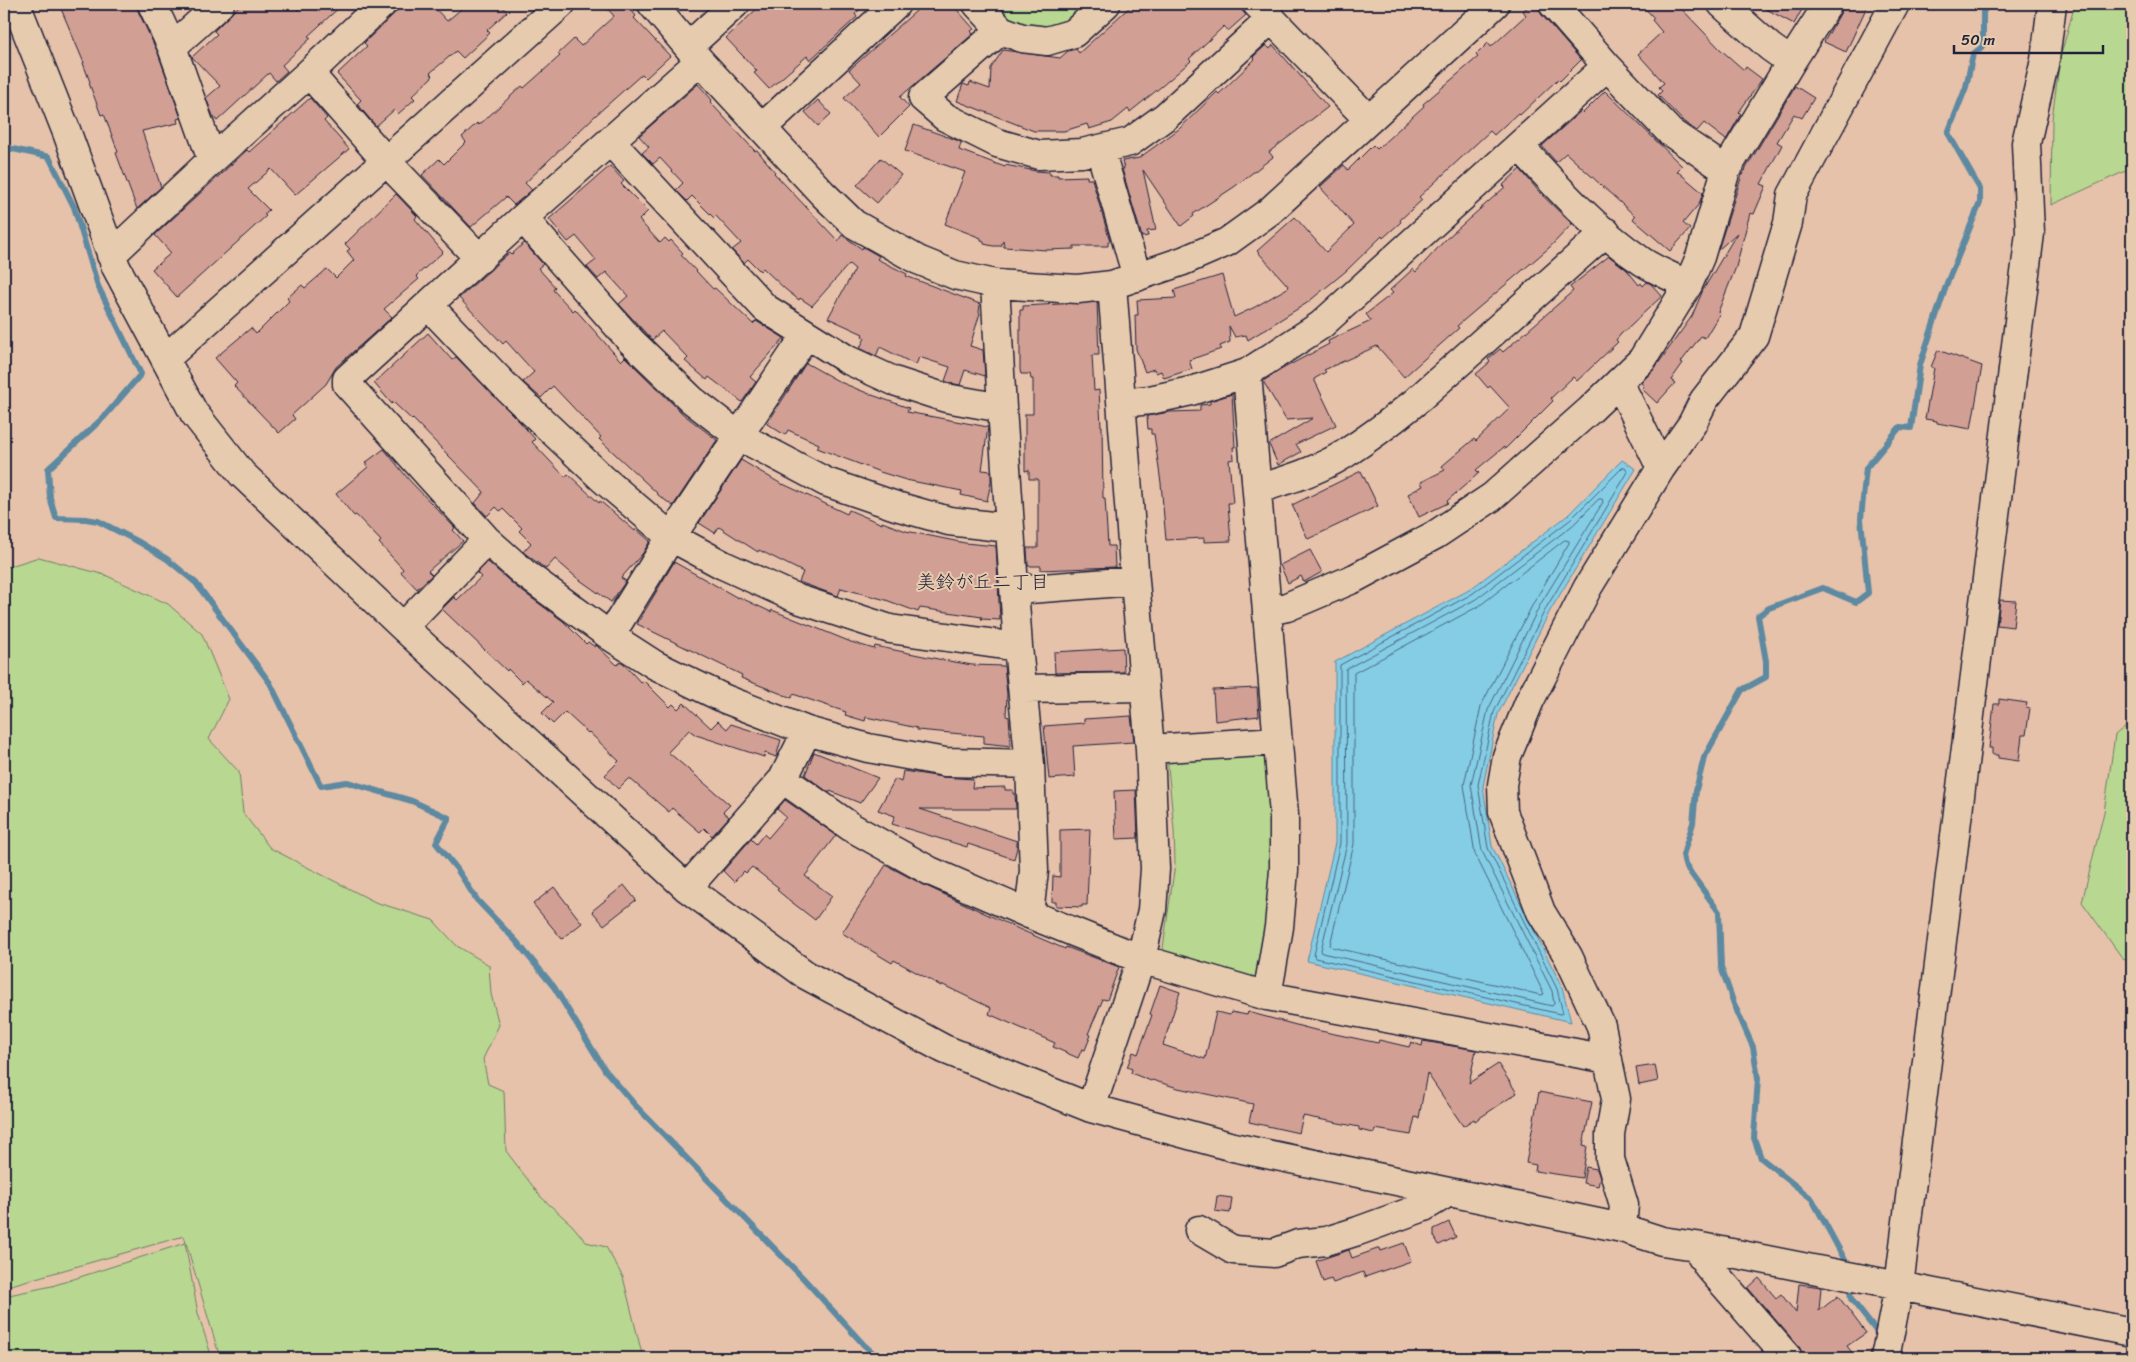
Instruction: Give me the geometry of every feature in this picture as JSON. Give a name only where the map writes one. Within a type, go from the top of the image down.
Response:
[{"type":"street","points":[[16,4],[66,130],[111,255],[194,413],[242,474],[403,627],[688,888],[806,975],[944,1049],[1091,1108],[1233,1147],[1622,1228],[1662,1241],[1899,1286],[2129,1335]]},
{"type":"street","points":[[152,4],[172,47],[212,160]]},
{"type":"street","points":[[172,47],[220,4]]},
{"type":"street","points":[[111,255],[382,4]]},
{"type":"street","points":[[165,359],[561,4]]},
{"type":"street","points":[[652,4],[694,54],[823,194],[854,224],[918,260],[955,275],[995,284],[1078,289],[1125,281],[1183,262],[1228,242],[1270,210],[1495,4]]},
{"type":"street","points":[[735,4],[694,54],[610,141],[347,379],[347,384],[488,540],[524,573],[610,636],[655,665],[725,699],[807,731],[868,748],[945,762],[1030,764]]},
{"type":"street","points":[[763,128],[896,4]]},
{"type":"street","points":[[977,4],[1001,30],[1022,38],[1048,41],[1074,32],[1106,4]]},
{"type":"street","points":[[1553,4],[1670,132],[1726,170]]},
{"type":"street","points":[[1722,4],[1770,47],[1790,62]]},
{"type":"street","points":[[1268,611],[1287,607],[1355,578],[1436,535],[1492,497],[1590,410],[1642,360],[1688,285],[1700,257],[1726,170],[1790,62],[1828,4]]},
{"type":"street","points":[[1622,1228],[1624,1205],[1610,1158],[1610,1134],[1616,1099],[1601,1026],[1568,956],[1541,912],[1503,812],[1502,785],[1507,756],[1530,700],[1588,587],[1661,468],[1692,424],[1704,400],[1754,336],[1788,223],[1792,195],[1895,4]]},
{"type":"street","points":[[1885,1358],[1899,1286],[2030,233],[2026,143],[2045,60],[2052,4]]},
{"type":"street","points":[[1001,30],[923,98],[945,117],[997,143],[1039,155],[1082,153],[1130,142],[1166,116],[1264,11],[1369,120]]},
{"type":"street","points":[[1122,403],[1150,400],[1191,391],[1247,373],[1321,325],[1608,66]]},
{"type":"street","points":[[309,73],[386,161],[480,259]]},
{"type":"street","points":[[610,141],[765,308],[848,360],[894,380],[946,398],[1002,408]]},
{"type":"street","points":[[1520,146],[1559,190],[1606,232],[1644,263],[1688,285]]},
{"type":"street","points":[[1091,1108],[1142,959],[1152,910],[1154,869],[1150,749],[1122,403],[1125,281],[1100,149]]},
{"type":"street","points":[[523,218],[631,341],[692,400],[739,436],[826,482],[896,506],[949,521],[1009,528]]},
{"type":"street","points":[[1258,489],[1294,478],[1342,456],[1388,424],[1606,232]]},
{"type":"street","points":[[995,284],[1009,528],[1016,590],[1018,647],[1030,764],[1034,871],[1029,914]]},
{"type":"street","points":[[429,306],[509,390],[596,472],[671,537],[723,565],[798,598],[890,629],[1018,647]]},
{"type":"street","points":[[610,636],[671,537],[806,335]]},
{"type":"street","points":[[1247,373],[1284,815],[1284,870],[1279,927],[1267,996]]},
{"type":"street","points":[[1619,382],[1661,468]]},
{"type":"street","points":[[403,627],[488,540]]},
{"type":"street","points":[[1016,590],[1135,581]]},
{"type":"street","points":[[1022,689],[1144,687]]},
{"type":"street","points":[[688,888],[783,779],[807,731]]},
{"type":"street","points":[[1150,749],[1278,741]]},
{"type":"street","points":[[783,779],[851,827],[930,871],[1029,914],[1142,959],[1267,996],[1608,1059]]},
{"type":"street","points":[[1200,1230],[1233,1250],[1274,1254],[1298,1244],[1326,1241],[1358,1231],[1424,1207],[1449,1192]]},
{"type":"street","points":[[1696,1246],[1708,1266],[1788,1358]]},
{"type":"green space","points":[[987,4],[1091,4],[1072,21],[1056,28],[1017,26]]},
{"type":"green space","points":[[2075,4],[2132,4],[2132,168],[2051,205],[2052,119],[2060,58]]},
{"type":"green space","points":[[39,557],[105,575],[168,604],[202,634],[229,699],[209,739],[239,772],[243,813],[270,848],[375,902],[433,920],[457,946],[489,965],[491,994],[499,1025],[483,1059],[488,1084],[504,1091],[506,1151],[541,1197],[572,1225],[586,1242],[606,1247],[623,1277],[643,1358],[220,1358],[184,1236],[4,1287],[4,568]]},
{"type":"green space","points":[[2132,721],[2132,963],[2123,959],[2082,902],[2104,812],[2115,735]]},
{"type":"green space","points":[[1269,749],[1273,819],[1271,901],[1259,975],[1250,980],[1167,957],[1163,948],[1175,864],[1174,830],[1167,756]]},
{"type":"green space","points":[[185,1243],[198,1313],[212,1358],[4,1358],[4,1296],[52,1286]]},
{"type":"water","points":[[1622,460],[1636,469],[1550,611],[1498,714],[1483,786],[1492,846],[1562,987],[1571,1022],[1307,961],[1335,843],[1335,662],[1469,590],[1567,516]]},
{"type":"building","points":[[59,4],[137,4],[138,11],[158,53],[181,118],[177,119],[178,123],[142,131],[161,187],[137,209],[104,114],[101,115],[84,63]]},
{"type":"building","points":[[241,4],[292,4],[298,10],[305,4],[343,4],[308,36],[311,38],[282,65],[287,71],[276,81],[269,73],[217,121],[206,98],[220,86],[192,57],[217,34],[214,31]]},
{"type":"building","points":[[404,4],[431,4],[447,21],[467,4],[500,4],[507,12],[487,30],[490,33],[463,58],[456,51],[430,73],[433,76],[412,96],[415,99],[398,114],[394,110],[376,126],[357,104],[361,100],[337,74],[367,46],[364,43]]},
{"type":"building","points":[[762,4],[866,4],[855,14],[857,17],[810,60],[807,56],[769,89],[754,73],[757,71],[726,38]]},
{"type":"building","points":[[924,4],[952,4],[974,29],[971,31],[973,34],[900,97],[909,107],[879,137],[844,98],[861,83],[849,70]]},
{"type":"building","points":[[1133,4],[1235,4],[1246,15],[1228,31],[1224,26],[1189,59],[1191,61],[1130,112],[1128,109],[1112,122],[1089,129],[1087,124],[1064,131],[1034,131],[957,101],[963,84],[969,86],[970,82],[990,89],[991,68],[1003,50],[1060,58],[1068,51],[1076,49],[1079,53]]},
{"type":"building","points":[[1531,4],[1538,4],[1541,14],[1581,60],[1560,81],[1558,79],[1520,115],[1518,113],[1494,135],[1490,131],[1419,197],[1422,200],[1400,220],[1401,222],[1383,238],[1382,236],[1346,271],[1307,303],[1248,340],[1246,335],[1235,337],[1229,326],[1230,342],[1220,346],[1221,349],[1189,360],[1192,369],[1164,378],[1161,371],[1156,373],[1154,369],[1145,372],[1136,349],[1135,315],[1138,315],[1137,300],[1176,298],[1174,290],[1222,275],[1234,317],[1289,287],[1257,251],[1295,217],[1326,252],[1354,225],[1320,187],[1344,165],[1348,170],[1373,145],[1377,149],[1424,106],[1423,104],[1478,57],[1476,55],[1488,43],[1491,47],[1526,15],[1523,11]]},
{"type":"building","points":[[1641,4],[1677,4],[1720,49],[1744,70],[1746,67],[1762,79],[1739,112],[1741,114],[1726,140],[1704,123],[1697,131],[1684,122],[1658,95],[1662,91],[1659,87],[1664,83],[1638,54],[1662,32],[1652,20],[1654,18]]},
{"type":"building","points":[[1757,4],[1805,4],[1794,24]]},
{"type":"building","points":[[1843,4],[1868,4],[1846,52],[1824,42],[1841,12]]},
{"type":"building","points":[[606,7],[629,7],[636,16],[634,18],[670,56],[646,78],[642,74],[525,183],[532,190],[514,205],[506,197],[471,227],[422,175],[439,159],[444,164],[466,142],[462,137],[477,123],[479,125],[522,86],[524,88],[560,56],[558,54],[574,39],[581,46],[614,16]]},
{"type":"building","points":[[1266,45],[1270,49],[1273,45],[1328,107],[1269,152],[1273,157],[1234,187],[1193,214],[1194,216],[1181,226],[1143,170],[1156,230],[1147,231],[1148,236],[1142,237],[1122,169],[1124,169],[1122,161],[1139,158],[1179,129],[1217,92],[1219,94],[1255,59],[1253,57]]},
{"type":"building","points":[[698,84],[712,100],[710,102],[755,151],[757,150],[774,173],[838,241],[842,235],[862,249],[863,247],[879,256],[877,259],[907,274],[906,276],[980,304],[980,313],[970,346],[983,350],[985,376],[965,370],[960,385],[950,383],[945,381],[950,367],[919,357],[916,365],[880,347],[876,356],[860,348],[865,338],[862,336],[863,334],[828,318],[855,269],[849,264],[812,306],[800,298],[799,300],[763,268],[760,271],[748,259],[744,263],[732,250],[741,243],[716,216],[714,218],[692,196],[687,201],[676,190],[683,183],[660,158],[653,164],[642,153],[649,147],[639,136]]},
{"type":"building","points":[[1795,86],[1814,98],[1802,118],[1794,114],[1777,142],[1782,145],[1761,184],[1766,186],[1754,214],[1750,213],[1736,267],[1718,312],[1720,313],[1705,338],[1701,336],[1681,362],[1683,363],[1671,380],[1675,383],[1657,403],[1642,389],[1644,386],[1641,383],[1655,368],[1692,316],[1703,290],[1737,233],[1718,250],[1742,175]]},
{"type":"building","points":[[1605,91],[1682,166],[1677,171],[1703,193],[1699,204],[1683,223],[1690,229],[1670,251],[1633,219],[1635,216],[1566,153],[1556,162],[1542,146],[1581,111],[1583,113]]},
{"type":"building","points":[[310,98],[327,118],[324,121],[349,149],[295,195],[271,169],[248,189],[269,210],[264,214],[266,216],[177,297],[152,269],[171,253],[155,235],[247,150],[249,152]]},
{"type":"building","points":[[818,100],[831,114],[818,126],[805,112]]},
{"type":"building","points":[[914,125],[959,141],[961,143],[959,150],[1005,167],[1005,165],[1050,172],[1050,175],[1058,175],[1058,177],[1087,176],[1087,179],[1092,179],[1110,241],[1108,241],[1108,246],[1074,246],[1074,249],[1046,250],[1004,247],[1003,240],[1001,246],[993,246],[984,244],[981,238],[945,224],[965,172],[905,151]]},
{"type":"building","points":[[881,158],[901,175],[877,203],[857,185]]},
{"type":"building","points":[[610,166],[624,181],[621,184],[648,211],[639,220],[660,243],[665,238],[669,242],[671,240],[683,253],[681,255],[713,289],[715,288],[753,324],[756,321],[784,338],[750,377],[756,382],[742,402],[709,377],[707,380],[685,361],[688,358],[662,331],[652,340],[619,304],[628,296],[606,272],[598,279],[587,267],[596,260],[576,236],[568,242],[549,219]]},
{"type":"building","points":[[1520,169],[1541,194],[1572,224],[1550,247],[1457,326],[1459,328],[1404,377],[1377,346],[1324,370],[1326,372],[1314,379],[1336,425],[1296,444],[1301,452],[1278,465],[1269,444],[1313,418],[1286,420],[1263,381],[1329,344],[1328,341],[1371,321],[1366,314],[1393,293],[1390,290],[1413,269],[1416,272],[1445,240],[1505,187],[1503,185]]},
{"type":"building","points":[[396,194],[417,216],[415,219],[443,252],[416,276],[419,279],[384,309],[392,317],[336,367],[326,384],[292,415],[295,419],[279,433],[234,386],[237,383],[215,358],[251,328],[256,334],[289,301],[287,298],[302,285],[305,288],[327,269],[336,278],[354,260],[347,251],[350,249],[345,244]]},
{"type":"building","points":[[524,243],[543,264],[538,268],[555,287],[553,290],[573,311],[575,309],[621,361],[625,357],[683,414],[717,440],[673,506],[658,495],[599,439],[601,437],[553,386],[541,398],[523,382],[534,372],[506,341],[503,344],[459,298],[509,253],[511,255]]},
{"type":"building","points":[[1609,256],[1627,270],[1639,285],[1641,283],[1643,286],[1647,282],[1662,296],[1621,334],[1616,340],[1618,342],[1577,381],[1573,377],[1551,398],[1553,401],[1505,449],[1504,447],[1476,470],[1479,473],[1447,501],[1448,503],[1419,517],[1408,494],[1423,486],[1421,482],[1445,470],[1442,466],[1474,439],[1476,441],[1510,408],[1476,374],[1490,362],[1488,359],[1500,349],[1503,352],[1573,291],[1570,287]]},
{"type":"building","points":[[1097,302],[1099,355],[1092,355],[1094,391],[1099,390],[1102,426],[1103,498],[1105,498],[1108,546],[1114,546],[1115,567],[1041,570],[1041,566],[1028,566],[1027,548],[1038,548],[1038,479],[1029,479],[1029,470],[1025,471],[1025,414],[1033,414],[1033,379],[1031,379],[1030,374],[1021,374],[1020,370],[1020,310],[1023,310],[1023,306]]},
{"type":"building","points":[[428,333],[452,360],[456,357],[518,420],[535,439],[532,442],[565,477],[568,474],[599,503],[600,501],[635,531],[636,529],[650,541],[643,553],[621,578],[626,581],[611,602],[577,578],[555,559],[546,569],[523,552],[531,543],[519,531],[522,528],[503,509],[500,511],[496,507],[487,516],[475,503],[484,492],[413,419],[393,402],[392,404],[374,383]]},
{"type":"building","points":[[1938,350],[1982,366],[1971,429],[1925,419],[1934,368],[1931,367]]},
{"type":"building","points":[[806,363],[840,382],[909,408],[907,412],[988,427],[982,470],[991,471],[987,501],[961,495],[962,491],[906,480],[880,472],[817,448],[819,444],[788,430],[785,435],[767,424]]},
{"type":"building","points":[[1232,394],[1235,447],[1233,447],[1234,459],[1229,460],[1233,503],[1228,503],[1231,541],[1204,542],[1204,538],[1166,540],[1154,434],[1151,434],[1151,429],[1148,429],[1147,416],[1170,412],[1200,411],[1200,405],[1210,404],[1210,401]]},
{"type":"building","points":[[384,449],[410,481],[455,528],[453,530],[463,541],[428,571],[432,575],[417,589],[401,572],[403,569],[379,543],[381,541],[356,515],[354,516],[336,494],[368,467],[365,463]]},
{"type":"building","points":[[741,460],[783,485],[847,514],[849,510],[882,524],[882,522],[906,531],[965,543],[996,546],[1000,620],[981,619],[982,617],[920,608],[918,612],[886,600],[841,588],[838,596],[799,582],[803,572],[759,550],[758,552],[719,527],[715,533],[699,523]]},
{"type":"building","points":[[1361,471],[1378,506],[1308,539],[1292,505]]},
{"type":"building","points":[[1310,550],[1322,572],[1304,582],[1301,576],[1288,583],[1280,565]]},
{"type":"building","points":[[488,562],[515,586],[563,621],[586,644],[588,642],[595,647],[596,645],[617,665],[621,662],[623,663],[641,683],[644,681],[670,707],[673,704],[678,709],[684,703],[711,728],[718,721],[727,729],[731,724],[781,740],[776,757],[765,753],[764,757],[696,735],[689,730],[668,752],[730,805],[723,812],[729,817],[712,836],[704,828],[700,832],[672,808],[669,812],[629,778],[618,789],[605,775],[619,761],[565,712],[553,724],[542,713],[553,702],[526,679],[522,683],[508,669],[507,671],[442,609],[454,597],[457,600],[481,577],[477,573]]},
{"type":"building","points":[[674,562],[738,598],[851,642],[874,649],[875,646],[972,665],[1004,666],[1007,694],[1006,716],[1009,717],[1011,746],[984,743],[984,736],[917,730],[917,728],[866,717],[865,721],[845,715],[846,712],[793,694],[792,698],[741,678],[742,675],[637,624]]},
{"type":"building","points":[[2000,600],[2016,601],[2013,627],[1997,625]]},
{"type":"building","points":[[1123,648],[1124,672],[1055,673],[1054,652]]},
{"type":"building","points":[[1257,688],[1259,716],[1215,721],[1213,690]]},
{"type":"building","points":[[1999,699],[2027,703],[2026,707],[2030,708],[2026,735],[2022,735],[2019,761],[1998,758],[1998,755],[1992,755],[1992,748],[1989,748],[1994,704],[1999,704]]},
{"type":"building","points":[[1131,716],[1134,742],[1073,746],[1075,777],[1049,779],[1044,726],[1084,723],[1084,719]]},
{"type":"building","points":[[814,752],[878,778],[860,803],[830,791],[829,793],[805,775]]},
{"type":"building","points":[[903,771],[942,777],[973,779],[972,788],[1005,787],[1005,790],[1013,790],[1016,809],[920,809],[1017,841],[1014,859],[968,844],[967,847],[892,824],[895,816],[878,810],[895,779],[901,782]]},
{"type":"building","points":[[1136,790],[1138,838],[1116,839],[1114,791]]},
{"type":"building","points":[[785,800],[836,835],[805,876],[832,896],[815,920],[777,890],[779,888],[752,867],[746,873],[744,871],[734,882],[723,871],[751,839],[756,844],[764,834],[768,838],[786,817],[777,809]]},
{"type":"building","points":[[1090,829],[1087,905],[1082,905],[1082,907],[1056,906],[1056,902],[1052,902],[1053,876],[1060,877],[1060,830]]},
{"type":"building","points":[[886,865],[924,885],[1021,930],[1065,949],[1066,947],[1119,967],[1107,1000],[1103,999],[1088,1034],[1091,1035],[1085,1050],[1082,1049],[1078,1058],[1053,1047],[1055,1043],[989,1014],[991,1008],[941,984],[941,986],[894,960],[892,963],[842,933]]},
{"type":"building","points":[[624,885],[636,900],[604,925],[592,911]]},
{"type":"building","points":[[554,887],[582,923],[562,939],[533,904]]},
{"type":"building","points":[[1160,985],[1180,992],[1163,1045],[1205,1059],[1216,1012],[1230,1015],[1231,1012],[1247,1015],[1248,1012],[1311,1029],[1378,1043],[1379,1040],[1409,1047],[1411,1042],[1422,1046],[1423,1041],[1476,1050],[1469,1083],[1498,1064],[1517,1093],[1475,1121],[1474,1119],[1463,1126],[1427,1073],[1419,1118],[1415,1117],[1411,1135],[1375,1129],[1374,1133],[1359,1130],[1359,1127],[1303,1116],[1299,1133],[1249,1122],[1253,1104],[1151,1081],[1131,1073],[1132,1069],[1127,1067],[1133,1052],[1138,1054]]},
{"type":"building","points":[[1655,1065],[1658,1081],[1639,1085],[1636,1068]]},
{"type":"building","points":[[1539,1092],[1592,1102],[1583,1145],[1587,1146],[1582,1178],[1535,1171],[1536,1165],[1526,1163]]},
{"type":"building","points":[[1586,1167],[1597,1169],[1600,1178],[1598,1186],[1583,1183]]},
{"type":"building","points":[[1217,1196],[1232,1198],[1230,1213],[1215,1211]]},
{"type":"building","points":[[1449,1222],[1456,1237],[1439,1245],[1434,1236],[1434,1229]]},
{"type":"building","points":[[1404,1243],[1411,1261],[1365,1277],[1363,1272],[1333,1283],[1331,1279],[1323,1282],[1316,1261],[1349,1250],[1352,1258],[1380,1248],[1381,1251]]},
{"type":"building","points":[[1759,1278],[1776,1298],[1781,1294],[1796,1313],[1799,1284],[1821,1287],[1819,1311],[1838,1296],[1866,1333],[1847,1346],[1856,1358],[1803,1358],[1800,1348],[1748,1288]]},
{"type":"waterway","points":[[1847,1268],[1846,1262],[1812,1199],[1761,1158],[1754,1138],[1758,1078],[1753,1047],[1734,1004],[1721,967],[1719,912],[1685,865],[1683,855],[1693,823],[1696,790],[1704,758],[1742,690],[1766,677],[1766,661],[1758,616],[1769,608],[1823,588],[1856,602],[1868,593],[1861,519],[1866,468],[1900,427],[1911,428],[1920,365],[1947,283],[1980,203],[1980,189],[1948,133],[1966,87],[1973,54],[1983,46],[1983,12],[1989,4]]},
{"type":"waterway","points":[[4,147],[49,157],[74,207],[98,286],[141,374],[104,417],[48,469],[50,498],[56,518],[98,521],[167,559],[196,583],[270,683],[321,786],[347,782],[412,801],[449,818],[436,843],[457,869],[477,900],[516,941],[554,987],[605,1070],[635,1105],[804,1279],[864,1345],[879,1358]]},
{"type":"waterway","points":[[1849,1283],[1851,1299],[1881,1337]]},
{"type":"district","name":"美鈴が丘二丁目","points":[[983,581]]}]
